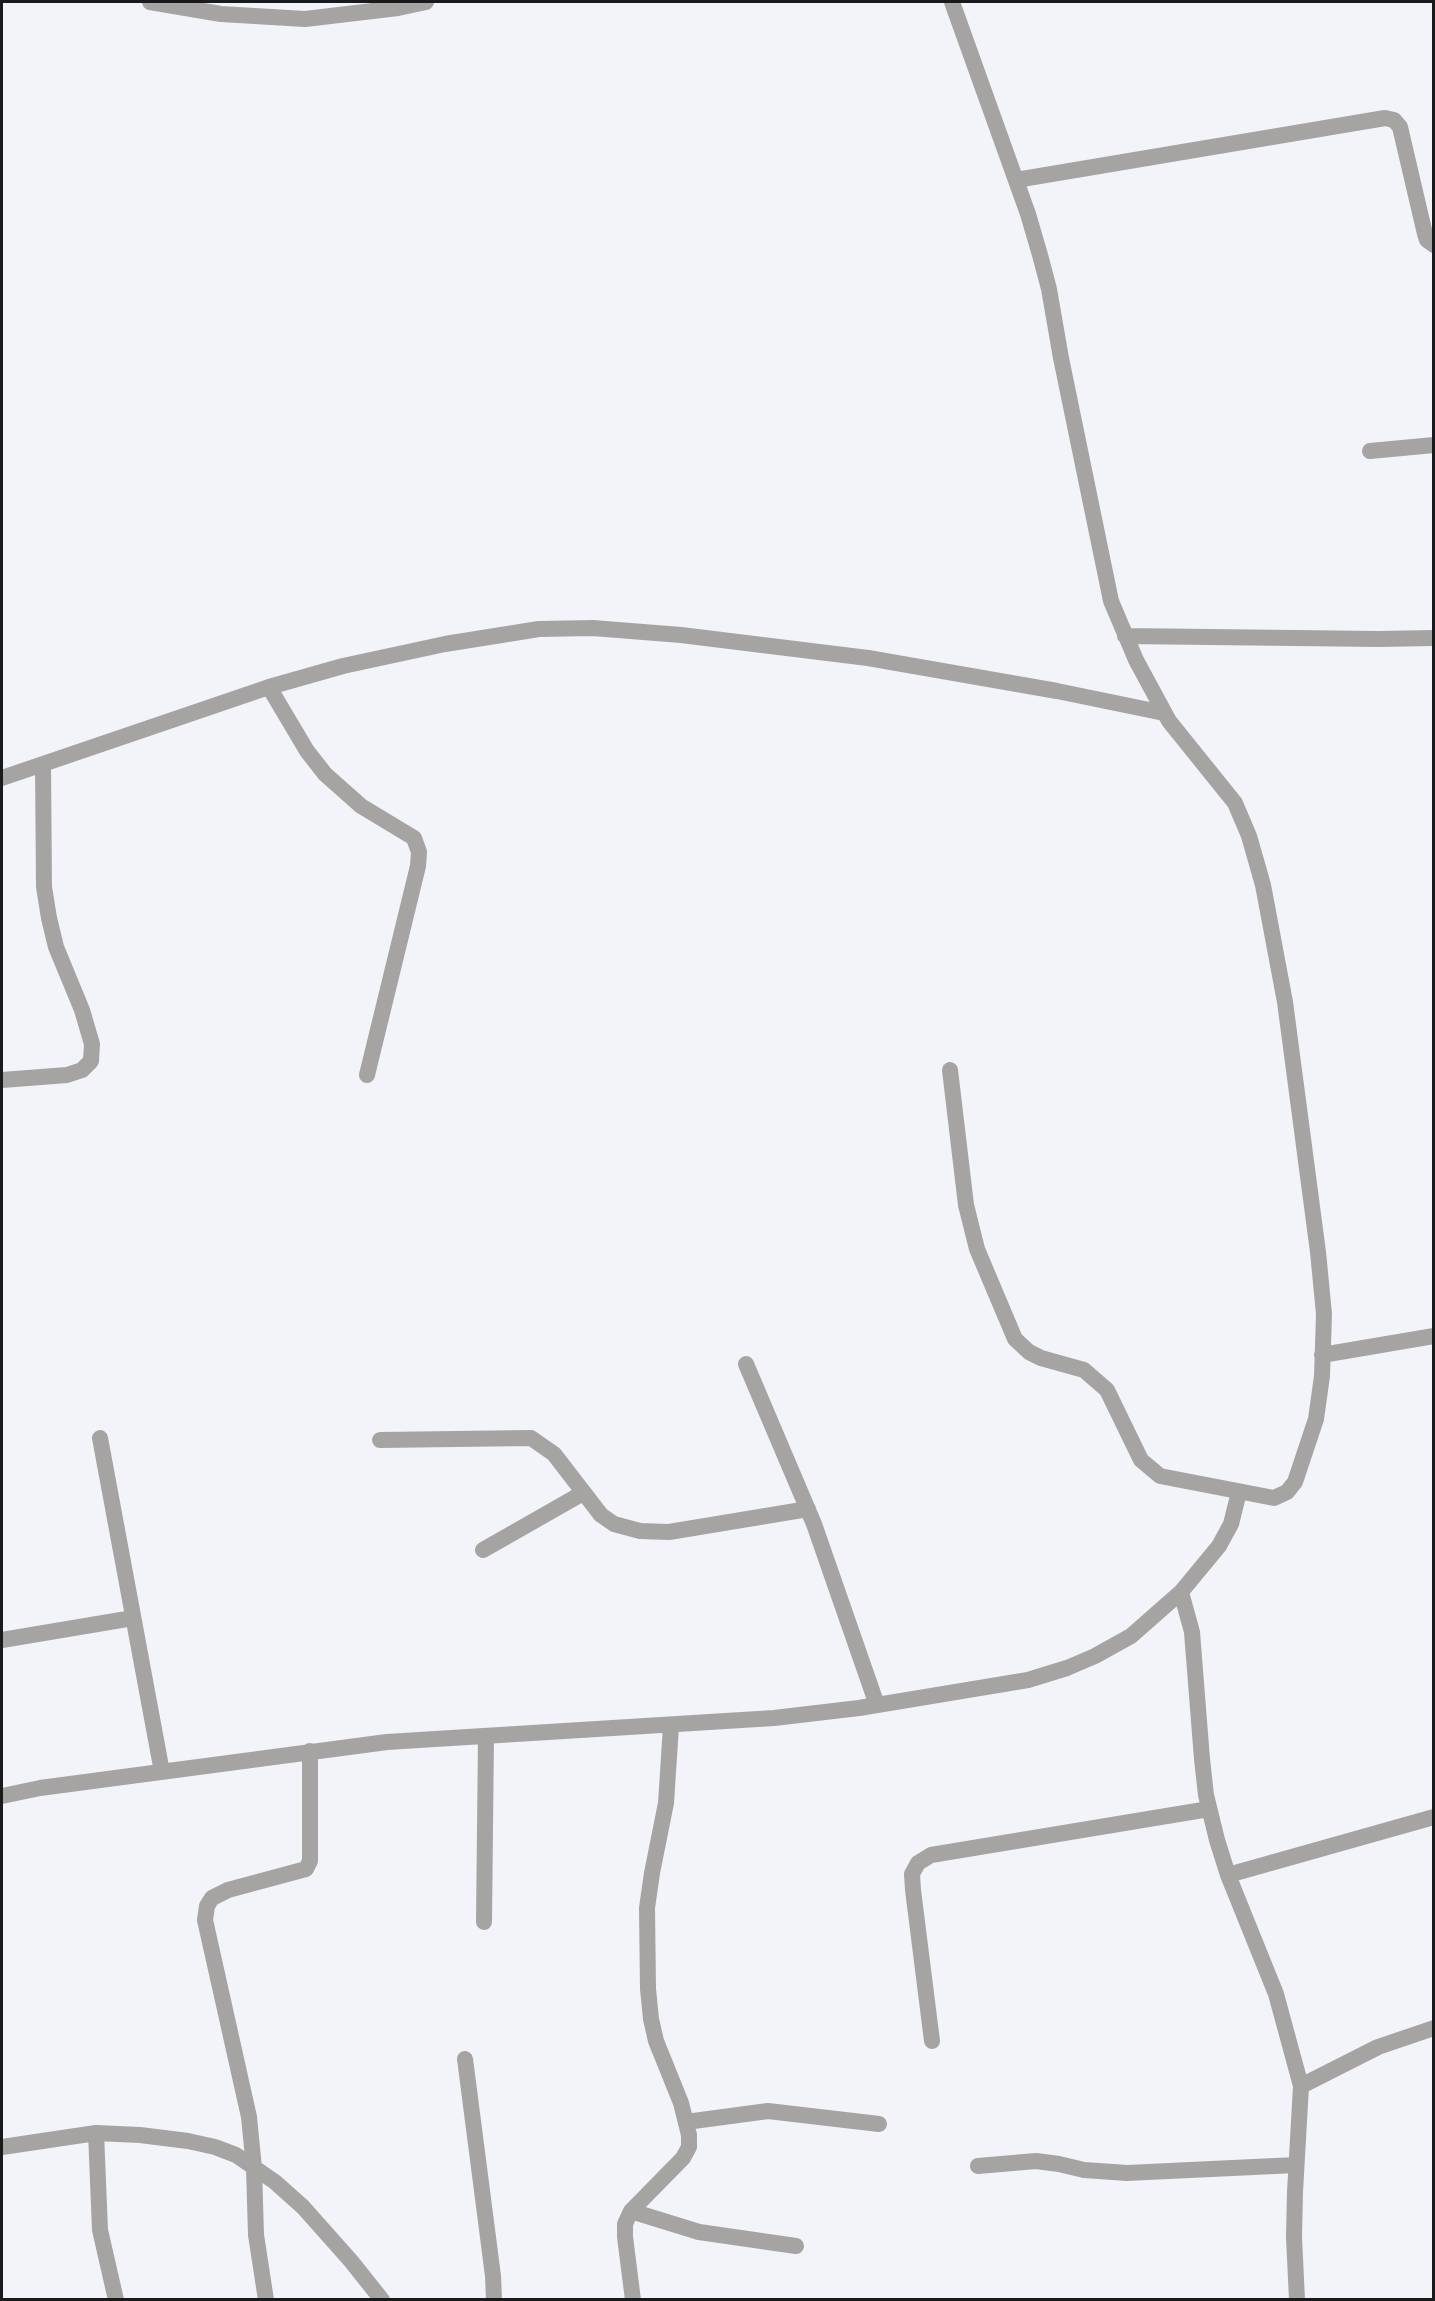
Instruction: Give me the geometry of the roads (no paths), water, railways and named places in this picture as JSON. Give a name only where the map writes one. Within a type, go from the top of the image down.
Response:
[{"type":"street","points":[[150,2],[221,14],[305,19],[398,8],[426,2]]},
{"type":"street","points":[[950,1070],[966,1205],[977,1249],[1015,1339],[1029,1352],[1041,1358],[1084,1370],[1107,1390],[1141,1460],[1160,1476],[1274,1498],[1287,1492],[1295,1482],[1316,1419],[1324,1314],[1285,1002],[1263,885],[1249,836],[1235,802],[1195,755],[1164,713],[1125,636],[1111,601],[1049,289],[1029,214],[952,2]]},
{"type":"street","points":[[1016,180],[1385,118],[1394,120],[1400,127],[1425,234],[1427,240],[1434,245]]},
{"type":"street","points":[[1370,451],[1434,445]]},
{"type":"street","points":[[2,778],[269,687],[343,666],[444,644],[539,629],[593,628],[681,634],[868,658],[1057,691],[1164,713]]},
{"type":"street","points":[[1125,636],[1434,638]]},
{"type":"street","points":[[269,687],[307,751],[325,774],[361,806],[414,838],[418,852],[418,866],[367,1075]]},
{"type":"street","points":[[2,1080],[67,1075],[82,1070],[91,1061],[92,1044],[82,1010],[56,947],[49,918],[44,887],[43,764]]},
{"type":"street","points":[[1322,1355],[1434,1336]]},
{"type":"street","points":[[746,1364],[808,1509],[877,1705]]},
{"type":"street","points":[[100,1438],[162,1772]]},
{"type":"street","points":[[380,1440],[531,1438],[554,1454],[601,1515],[614,1524],[640,1532],[669,1532],[808,1509]]},
{"type":"street","points":[[2,1796],[40,1788],[387,1742],[774,1718],[877,1705],[1028,1680],[1067,1668],[1131,1636],[1181,1592],[1219,1546],[1231,1524],[1239,1492]]},
{"type":"street","points":[[483,1550],[583,1493]]},
{"type":"street","points":[[1181,1592],[1192,1632],[1200,1736],[1209,1809],[1228,1875],[1276,1994],[1301,2086],[1294,2237],[1297,2300]]},
{"type":"street","points":[[2,1640],[133,1618]]},
{"type":"street","points":[[633,2300],[625,2237],[626,2224],[631,2211],[683,2158],[689,2147],[681,2103],[656,2041],[648,1989],[647,1908],[651,1873],[666,1803],[671,1726]]},
{"type":"street","points":[[484,1922],[486,1737]]},
{"type":"street","points":[[266,2300],[255,2235],[254,2168],[249,2117],[205,1920],[207,1905],[212,1898],[228,1890],[306,1869],[310,1861],[310,1751]]},
{"type":"street","points":[[932,2041],[913,1890],[912,1874],[918,1863],[931,1855],[1209,1809]]},
{"type":"street","points":[[1228,1875],[1434,1817]]},
{"type":"street","points":[[1301,2086],[1378,2047],[1434,2028]]},
{"type":"street","points":[[465,2059],[494,2300]]},
{"type":"street","points":[[686,2122],[768,2111],[879,2124]]},
{"type":"street","points":[[96,2133],[100,2230],[116,2300]]},
{"type":"street","points":[[2,2147],[96,2133],[140,2135],[188,2141],[236,2155],[275,2182],[303,2207],[382,2300]]},
{"type":"street","points":[[978,2166],[1036,2161],[1084,2170],[1127,2173],[1296,2165]]},
{"type":"street","points":[[631,2211],[699,2232],[796,2246]]}]
